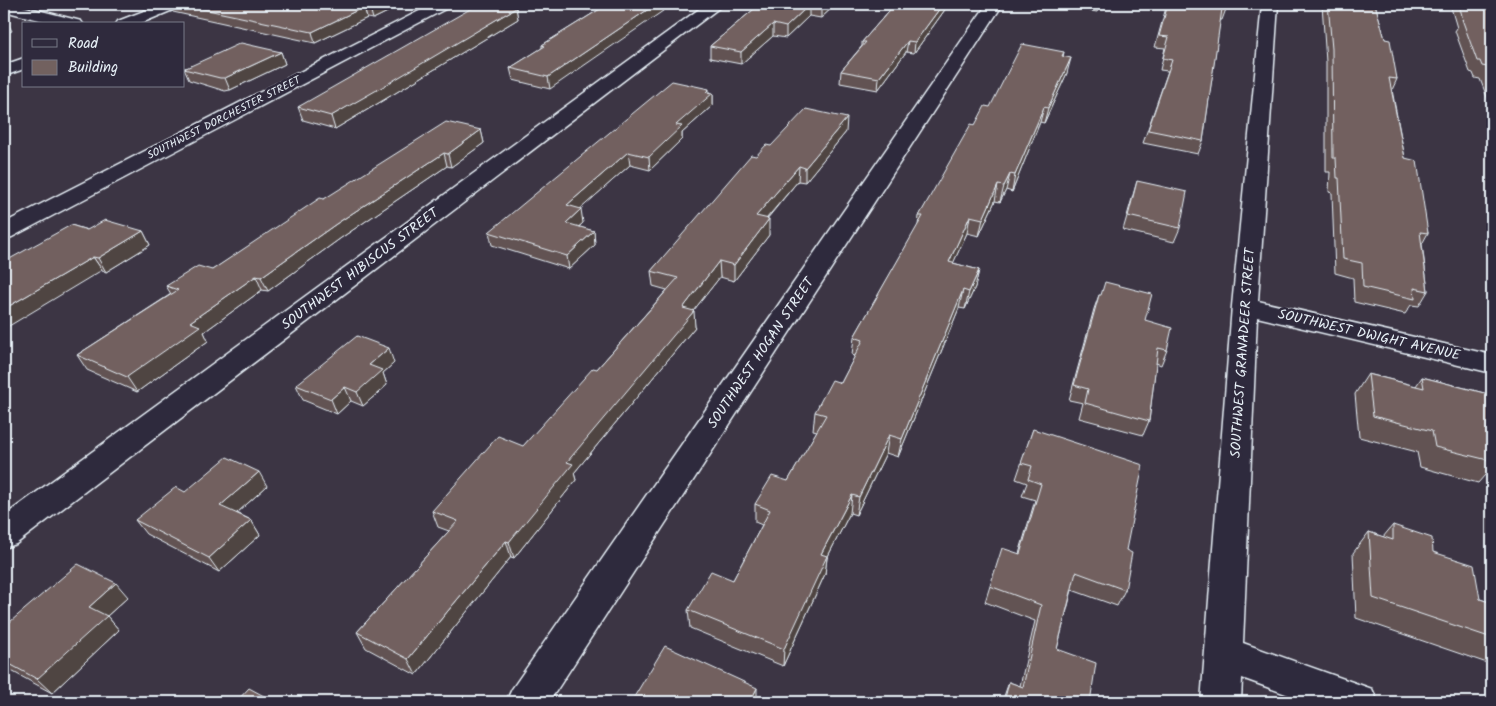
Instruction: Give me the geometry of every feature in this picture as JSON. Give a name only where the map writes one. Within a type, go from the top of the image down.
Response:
[{"type":"street","points":[[129,22],[174,4]]},
{"type":"street","name":"SOUTHWEST DORCHESTER STREET","points":[[4,232],[444,4]]},
{"type":"street","name":"SOUTHWEST HIBISCUS STREET","points":[[4,534],[716,4]]},
{"type":"street","name":"SOUTHWEST HOGAN STREET","points":[[526,702],[995,4]]},
{"type":"street","name":"SOUTHWEST GRANADEER STREET","points":[[1221,702],[1245,306],[1270,4]]},
{"type":"street","points":[[4,6],[67,22]]},
{"type":"street","points":[[4,71],[22,64]]},
{"type":"street","name":"SOUTHWEST DWIGHT AVENUE","points":[[1245,306],[1492,364]]},
{"type":"street","points":[[1225,654],[1358,702]]},
{"type":"building","points":[[179,4],[379,4],[370,8],[364,7],[312,32]]},
{"type":"building","points":[[479,4],[513,4],[516,8],[331,116],[298,107]]},
{"type":"building","points":[[608,4],[656,4],[548,77],[510,68],[545,46],[542,45]]},
{"type":"building","points":[[760,4],[824,4],[821,7],[809,5],[786,27],[773,24],[741,52],[710,46]]},
{"type":"building","points":[[895,4],[943,4],[915,42],[908,41],[879,78],[841,71],[866,42],[862,42]]},
{"type":"building","points":[[1168,4],[1227,4],[1226,9],[1222,9],[1203,141],[1148,130],[1172,60],[1163,58],[1169,37],[1159,36]]},
{"type":"building","points":[[1328,4],[1375,4],[1385,39],[1390,40],[1397,79],[1389,78],[1405,158],[1417,161],[1428,233],[1420,232],[1428,291],[1414,288],[1415,299],[1363,287],[1362,263],[1343,259],[1339,178],[1337,178],[1336,158],[1333,158],[1332,49]]},
{"type":"building","points":[[1459,4],[1492,4],[1492,79],[1487,67],[1482,66],[1480,61],[1477,61],[1462,19]]},
{"type":"building","points":[[241,43],[281,52],[225,78],[185,69]]},
{"type":"building","points":[[1022,44],[1064,52],[1062,56],[1071,58],[1048,108],[1044,107],[1015,175],[1010,174],[1004,186],[998,185],[983,219],[970,216],[949,262],[979,270],[969,292],[963,290],[902,439],[889,435],[859,497],[852,495],[821,554],[827,556],[784,649],[688,610],[711,571],[733,580],[770,510],[755,504],[772,476],[788,481],[826,415],[815,412],[832,380],[841,383],[863,340],[854,337],[923,216],[919,216],[971,124],[975,125],[985,106],[990,107]]},
{"type":"building","points":[[672,81],[709,89],[706,92],[713,93],[676,125],[682,126],[649,157],[628,152],[567,205],[581,209],[566,223],[594,231],[567,256],[489,232]]},
{"type":"building","points":[[806,109],[847,118],[805,168],[799,166],[756,216],[769,219],[734,265],[719,261],[683,308],[694,311],[567,462],[573,464],[509,542],[506,541],[408,659],[357,632],[458,521],[432,511],[498,436],[523,446],[593,368],[597,369],[678,278],[651,271],[751,155],[756,156],[766,145],[771,146]]},
{"type":"building","points":[[446,122],[481,130],[448,154],[444,153],[336,224],[261,277],[256,276],[190,322],[200,326],[127,377],[77,355],[178,290],[166,286],[198,266],[212,270],[320,198],[324,199]]},
{"type":"building","points":[[1137,181],[1187,192],[1180,228],[1128,216]]},
{"type":"building","points":[[105,220],[143,231],[98,258],[93,257],[4,309],[4,262],[71,225],[87,230]]},
{"type":"building","points":[[1105,282],[1152,294],[1145,320],[1172,328],[1167,350],[1158,348],[1149,421],[1085,403],[1088,389],[1074,385],[1099,295],[1101,295]]},
{"type":"building","points":[[357,336],[389,348],[369,365],[382,370],[357,392],[345,387],[331,399],[296,385]]},
{"type":"building","points":[[1368,374],[1424,388],[1422,377],[1492,395],[1492,461],[1435,447],[1432,431],[1373,416]]},
{"type":"building","points":[[1033,429],[1143,465],[1126,550],[1132,553],[1125,590],[1076,572],[1057,649],[1096,663],[1090,702],[1004,702],[1009,682],[1023,687],[1041,605],[990,586],[1002,548],[1020,554],[1041,484],[1028,479],[1032,466],[1021,463]]},
{"type":"building","points":[[227,457],[259,472],[220,506],[251,520],[209,558],[135,520],[176,487],[185,492]]},
{"type":"building","points":[[1393,525],[1432,538],[1433,552],[1474,565],[1480,599],[1492,603],[1492,638],[1373,598],[1369,532],[1393,540]]},
{"type":"building","points":[[78,564],[116,583],[89,607],[107,616],[37,679],[4,661],[4,627]]},
{"type":"building","points":[[665,646],[757,688],[750,702],[631,702]]},
{"type":"building","points":[[249,688],[275,702],[236,702]]}]
